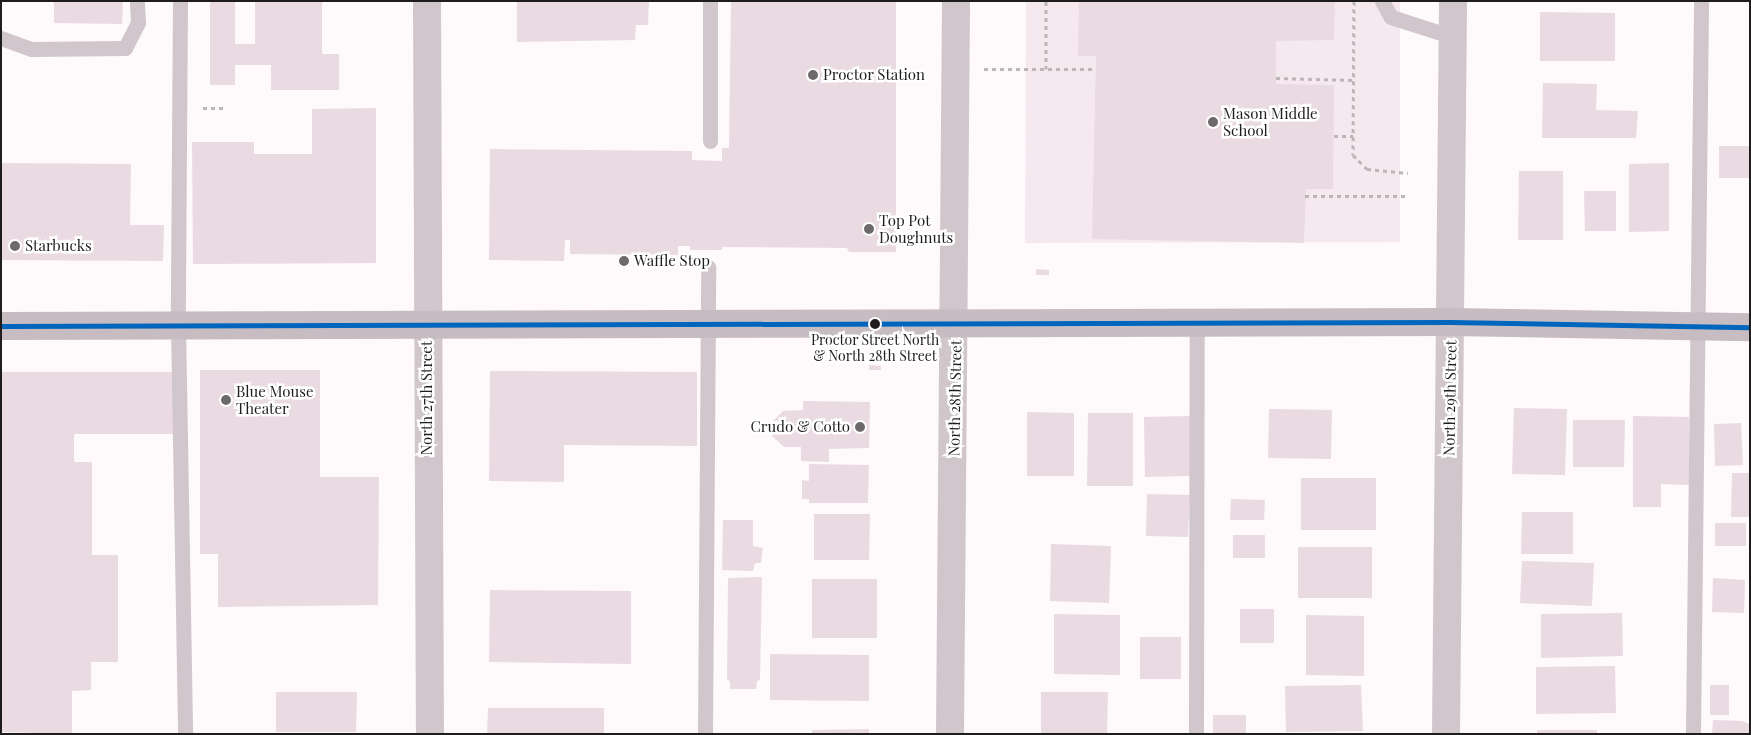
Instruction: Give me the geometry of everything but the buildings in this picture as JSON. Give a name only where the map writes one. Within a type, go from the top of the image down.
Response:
[{"type":"street","name":"North 27th Street","points":[[427,1],[430,734]]},
{"type":"street","name":"North 28th Street","points":[[950,734],[956,324],[956,1]]},
{"type":"street","name":"North 29th Street","points":[[1446,734],[1453,1]]},
{"type":"street","points":[[1,326],[1450,322],[1750,327]]},
{"type":"lane","points":[[4,38],[31,49],[125,48],[138,23],[138,1]]},
{"type":"lane","points":[[180,1],[178,325],[185,734]]},
{"type":"lane","points":[[710,1],[710,141]]},
{"type":"lane","points":[[1382,1],[1391,17],[1453,37]]},
{"type":"lane","points":[[1693,734],[1701,1]]},
{"type":"lane","points":[[705,734],[708,267]]},
{"type":"lane","points":[[1196,734],[1197,323]]},
{"type":"path","points":[[1046,1],[1046,69]]},
{"type":"path","points":[[1354,1],[1354,155],[1367,169],[1408,173]]},
{"type":"path","points":[[1015,69],[1096,69]]},
{"type":"path","points":[[1276,78],[1354,80]]},
{"type":"path","points":[[1334,136],[1354,136]]},
{"type":"path","points":[[1305,196],[1407,196]]},
{"type":"shaded area","name":"Mason Middle School","points":[[1026,1],[1400,1],[1400,242],[1025,243]]},
{"type":"transit line","points":[[1,326],[1450,322],[1750,327]]},
{"type":"place","name":"Proctor Station","points":[[813,75]]},
{"type":"place","name":"Mason Middle School","points":[[1213,122]]},
{"type":"place","name":"Top Pot Doughnuts","points":[[869,229]]},
{"type":"place","name":"Starbucks","points":[[15,246]]},
{"type":"place","name":"Waffle Stop","points":[[624,261]]},
{"type":"place","name":"Proctor Street North & North 28th Street","points":[[875,324]]},
{"type":"place","name":"Blue Mouse Theater","points":[[226,400]]},
{"type":"place","name":"Crudo & Cotto","points":[[860,427]]}]
